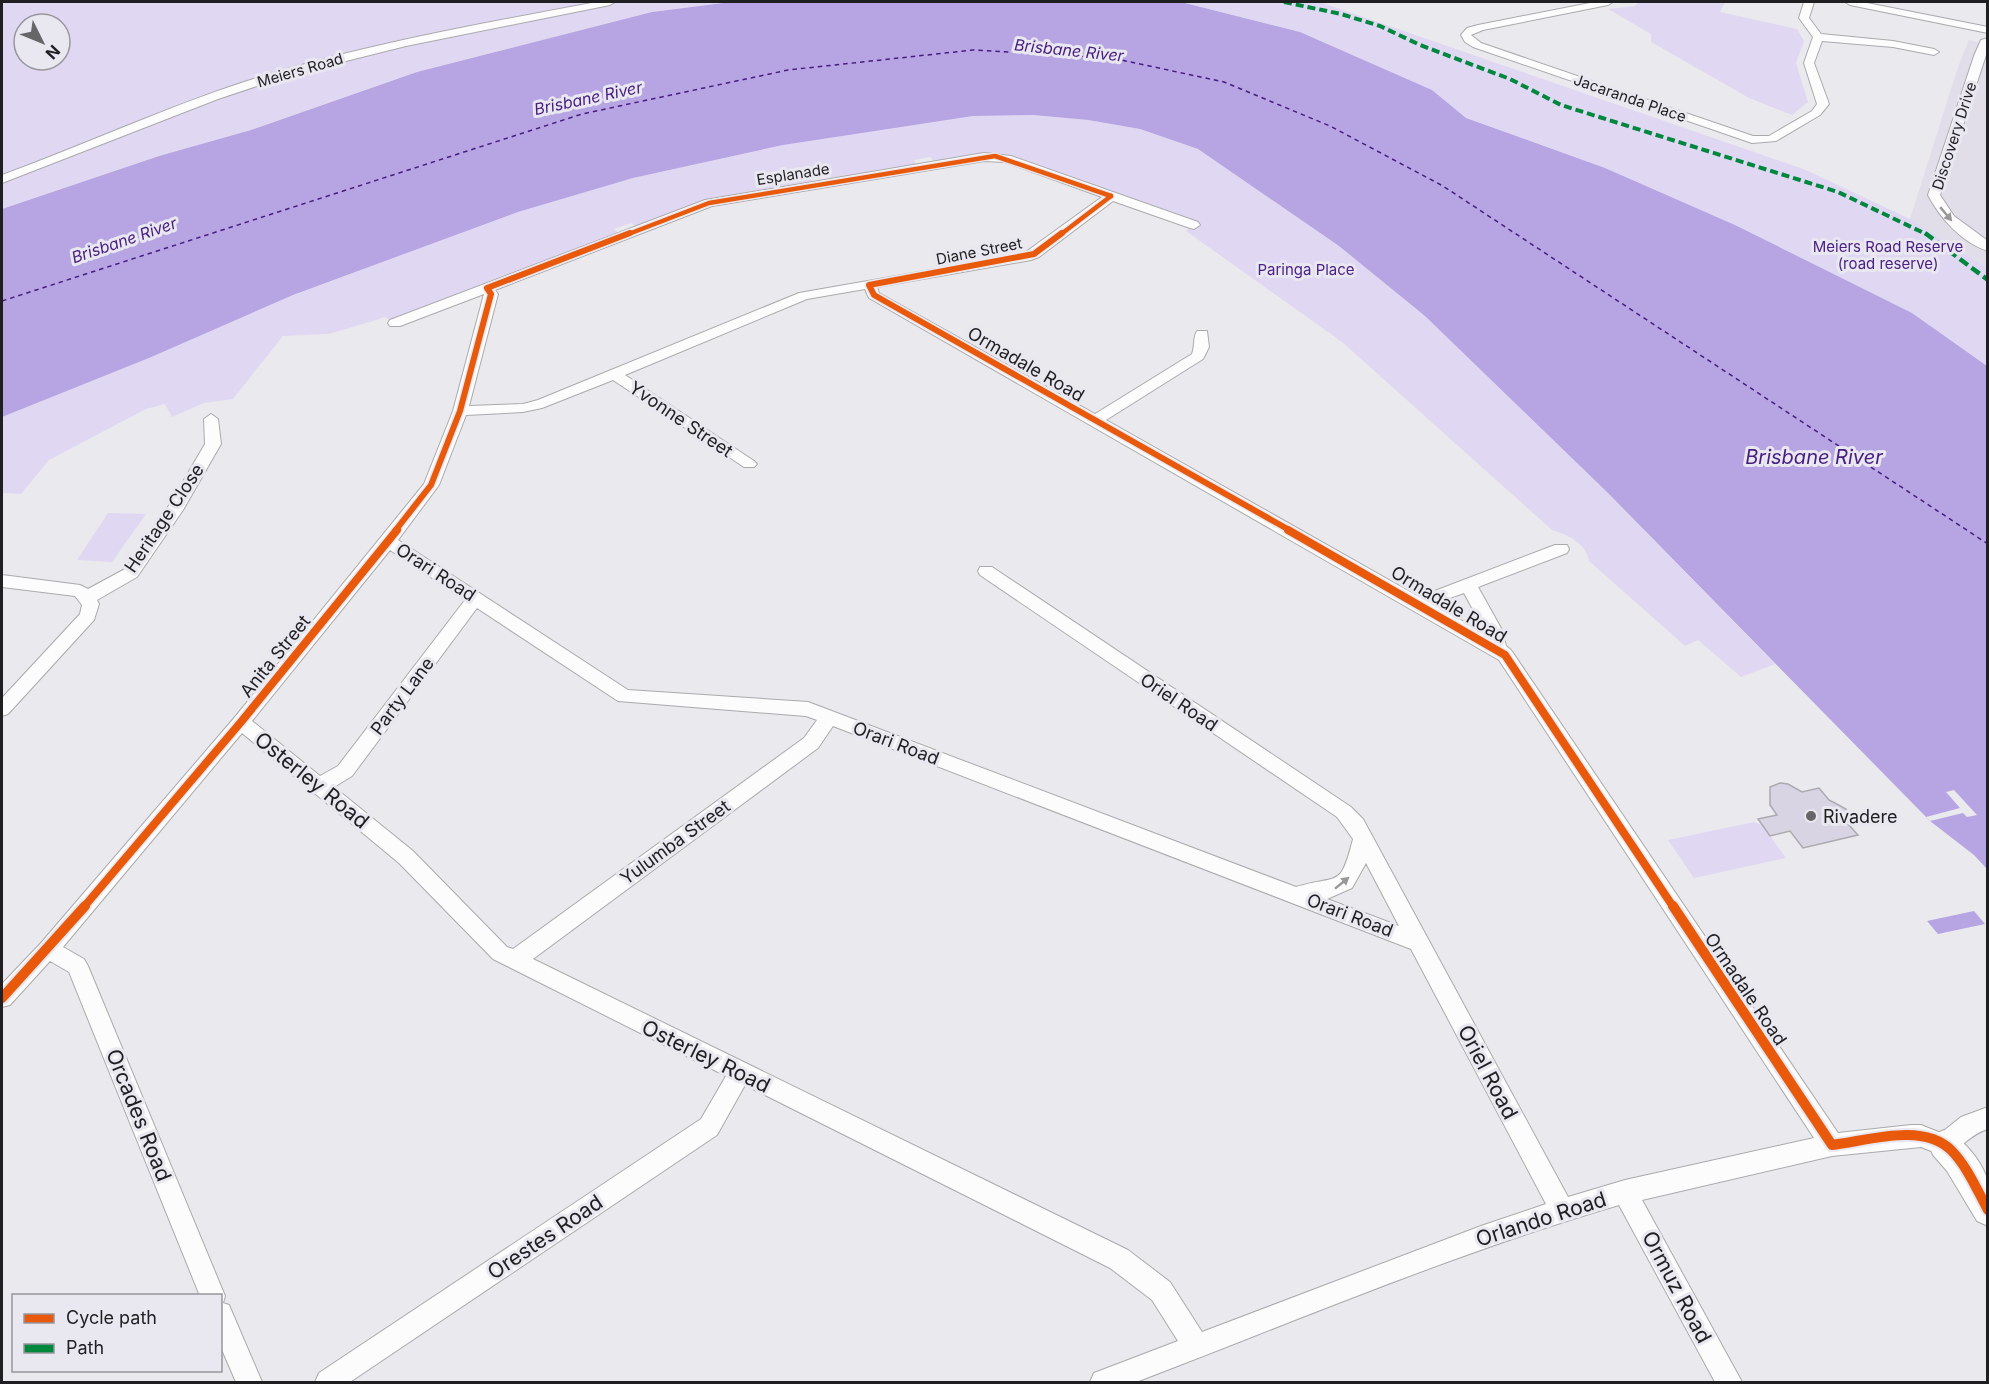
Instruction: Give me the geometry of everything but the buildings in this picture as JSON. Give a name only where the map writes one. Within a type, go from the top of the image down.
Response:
[{"type":"street","name":"Meiers Road","points":[[2,178],[172,112],[285,74],[375,50],[609,2]]},
{"type":"street","name":"Jacaranda Place","points":[[1608,2],[1471,30],[1466,35],[1477,45],[1757,142],[1772,140],[1821,108],[1823,100],[1809,63],[1818,38]]},
{"type":"street","points":[[1809,2],[1804,18],[1818,38],[1888,43],[1934,52]]},
{"type":"street","points":[[1850,2],[1988,30]]},
{"type":"street","name":"Discovery Drive","points":[[1988,41],[1985,42],[1979,56],[1934,195],[1941,211],[1948,219],[1988,247]]},
{"type":"street","name":"Esplanade","points":[[395,324],[709,203],[995,156],[1194,225]]},
{"type":"street","name":"Diane Street","points":[[460,411],[524,408],[543,404],[789,301],[1034,254],[1111,196]]},
{"type":"street","name":"Ormadale Road","points":[[869,285],[874,295],[1420,603],[1505,655],[1832,1145]]},
{"type":"street","name":"Anita Street","points":[[2,998],[48,949],[241,722],[431,485],[460,411],[491,294],[488,288]]},
{"type":"street","points":[[1095,420],[1198,356],[1202,347],[1202,334]]},
{"type":"street","name":"Yvonne Street","points":[[613,373],[749,464]]},
{"type":"street","name":"Heritage Close","points":[[86,598],[131,573],[177,506],[213,444],[211,419]]},
{"type":"street","name":"Orari Road","points":[[388,541],[624,696],[808,709],[1420,943]]},
{"type":"street","points":[[1420,603],[1561,549]]},
{"type":"street","name":"Oriel Road","points":[[986,572],[1344,812],[1356,825],[1562,1210]]},
{"type":"street","points":[[2,581],[80,591],[91,603],[88,616],[2,709]]},
{"type":"street","name":"Ormadale Road","points":[[1468,585],[1493,630],[1498,649]]},
{"type":"street","name":"Party Lane","points":[[319,786],[345,771],[476,597]]},
{"type":"street","name":"Yulumba Street","points":[[515,960],[811,743],[829,717]]},
{"type":"street","name":"Osterley Road","points":[[241,722],[406,857],[500,953],[1119,1259],[1161,1291],[1196,1346]]},
{"type":"street","points":[[1296,894],[1330,891],[1348,881],[1358,863],[1363,839]]},
{"type":"street","name":"Orcades Road","points":[[48,949],[77,966],[212,1294]]},
{"type":"street","name":"Orestes Road","points":[[328,1383],[708,1127],[740,1073]]},
{"type":"street","points":[[1988,1118],[1977,1120],[1961,1129],[1944,1145],[1958,1160],[1988,1210]]},
{"type":"street","name":"Orlando Road","points":[[1103,1383],[1481,1238],[1562,1210],[1625,1192],[1832,1145],[1921,1136],[1944,1145]]},
{"type":"street","name":"Ormuz Road","points":[[1625,1192],[1729,1383]]},
{"type":"street","points":[[222,1319],[249,1383]]},
{"type":"shaded area","points":[[1969,40],[1987,45],[1987,268],[1910,219],[1958,67]]},
{"type":"green space","points":[[2,2],[730,2],[652,12],[417,72],[251,130],[159,156],[2,209]]},
{"type":"green space","name":"Meiers Road Reserve (road reserve)","points":[[1181,2],[1320,2],[1806,170],[1910,219],[1987,268],[1987,366],[1912,313],[1735,225],[1605,168],[1466,118],[1432,90],[1300,32]]},
{"type":"green space","points":[[1639,2],[1725,2],[1720,12],[1797,29],[1804,41],[1796,63],[1808,102],[1792,115],[1749,98],[1651,42],[1651,34],[1608,9],[1635,6]]},
{"type":"green space","name":"Paringa Place","points":[[1033,115],[1088,120],[1140,129],[1198,149],[1339,246],[1425,316],[1608,493],[1775,664],[1741,677],[1698,640],[1685,646],[1589,561],[1580,545],[1570,537],[1552,530],[1342,342],[1186,231],[1198,221],[1005,155],[984,153],[933,161],[930,157],[914,160],[916,164],[831,178],[828,174],[811,176],[812,181],[712,198],[635,226],[631,223],[614,229],[618,233],[389,320],[386,317],[329,334],[283,336],[233,399],[204,403],[172,417],[165,404],[146,409],[49,460],[21,494],[2,493],[2,417],[149,358],[293,295],[518,212],[633,178],[783,145],[973,116]]},
{"type":"green space","points":[[108,513],[146,514],[112,562],[77,560]]},
{"type":"green space","points":[[1754,822],[1762,825],[1786,858],[1694,878],[1668,840]]},
{"type":"water","name":"Brisbane River","points":[[731,2],[1181,2],[1300,32],[1432,90],[1466,118],[1605,168],[1735,225],[1912,313],[1987,366],[1987,869],[1974,855],[1930,821],[1608,493],[1425,316],[1339,246],[1198,149],[1140,129],[1088,120],[1033,115],[973,116],[783,145],[633,178],[518,212],[293,295],[149,358],[2,417],[2,209],[159,156],[251,130],[417,72],[652,12]]},
{"type":"water","points":[[1974,911],[1985,924],[1938,934],[1927,921]]},
{"type":"pier","points":[[1954,790],[1977,815],[1967,817],[1963,813],[1930,821],[1926,817],[1960,808],[1946,792]]},
{"type":"ferry route","points":[[2,301],[582,114],[788,70],[973,50],[1112,58],[1224,82],[1330,126],[1443,186],[1988,544]]},
{"type":"marked path","points":[[1284,2],[1363,20],[1420,45],[1510,79],[1561,105],[1838,192],[1929,235],[1988,280]]},
{"type":"cycle path","points":[[2,998],[48,949],[241,722],[431,485],[460,411],[491,294],[487,288],[709,203],[957,161],[995,156],[1111,196]]},
{"type":"cycle path","points":[[1111,196],[1034,254],[869,285],[874,295],[1498,649],[1505,655],[1832,1145],[1904,1136],[1931,1139],[1943,1144],[1957,1157],[1988,1210]]},
{"type":"place","name":"Rivadere","points":[[1811,816]]}]
